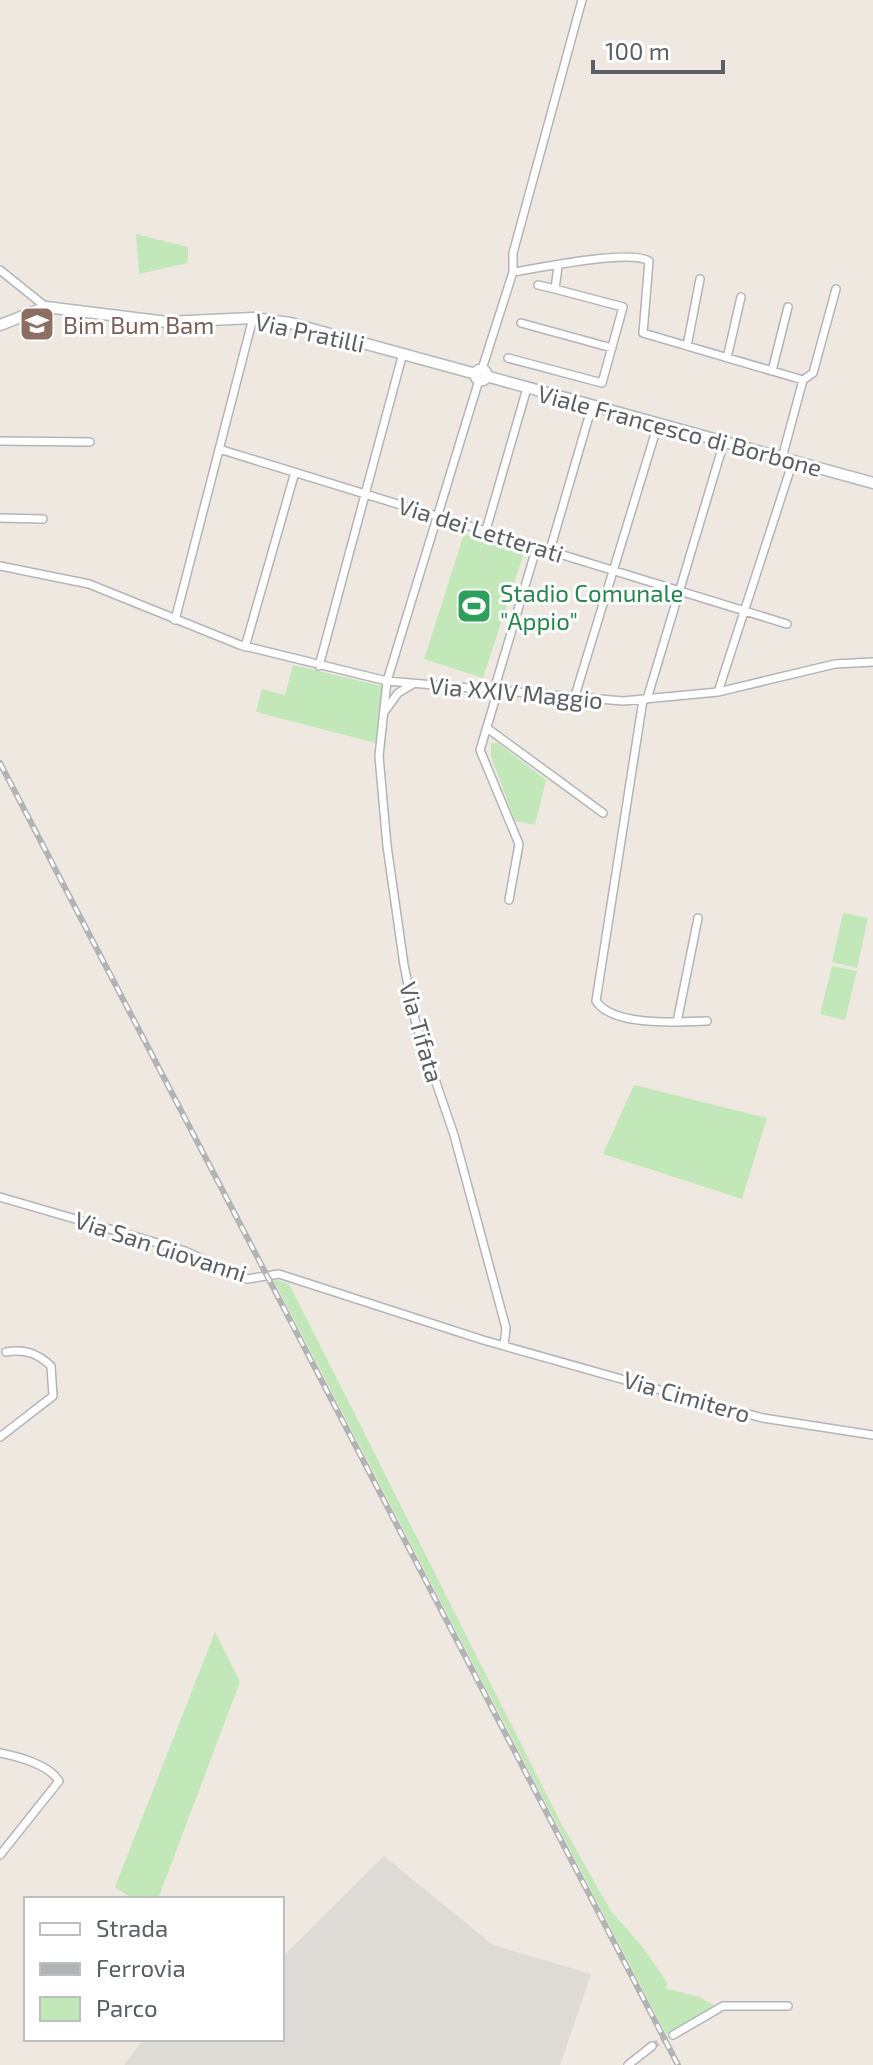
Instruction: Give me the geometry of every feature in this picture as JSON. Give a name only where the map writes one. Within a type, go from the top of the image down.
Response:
[{"type":"street","name":"Via Tifata","points":[[504,1345],[506,1328],[454,1135],[416,1024],[404,965],[379,756],[387,681],[513,272],[513,253],[582,0]]},
{"type":"street","points":[[513,272],[639,257],[649,261],[643,333],[803,380]]},
{"type":"street","points":[[555,289],[558,266]]},
{"type":"street","points":[[0,270],[46,307],[0,325]]},
{"type":"street","points":[[687,346],[700,279]]},
{"type":"street","points":[[508,358],[602,383],[623,307],[538,285]]},
{"type":"street","points":[[718,692],[787,460],[803,380],[813,373],[836,289]]},
{"type":"street","points":[[727,358],[741,297]]},
{"type":"street","name":"Via Pratilli","points":[[46,307],[158,321],[253,318],[290,323],[481,375]]},
{"type":"street","points":[[772,371],[788,307]]},
{"type":"street","points":[[175,620],[253,318]]},
{"type":"street","points":[[521,323],[612,348]]},
{"type":"street","points":[[319,666],[403,353]]},
{"type":"street","name":"Viale Francesco di Borbone","points":[[481,375],[873,483]]},
{"type":"street","points":[[486,530],[527,388]]},
{"type":"street","points":[[550,550],[592,406]]},
{"type":"street","points":[[574,699],[658,424]]},
{"type":"street","points":[[0,441],[90,442]]},
{"type":"street","points":[[707,1021],[645,1021],[607,1011],[596,1001],[645,700],[724,442]]},
{"type":"street","name":"Via dei Letterati","points":[[219,449],[787,624]]},
{"type":"street","points":[[245,647],[295,472]]},
{"type":"street","points":[[0,518],[43,519]]},
{"type":"street","points":[[509,900],[519,844],[480,750],[537,546]]},
{"type":"street","name":"Via XXIV Maggio","points":[[0,566],[89,584],[245,647],[387,681],[574,699],[645,700],[718,692],[835,664],[873,662]]},
{"type":"street","points":[[384,713],[398,693],[415,683]]},
{"type":"street","points":[[487,728],[603,813]]},
{"type":"street","points":[[677,1022],[698,918]]},
{"type":"street","name":"Via San Giovanni","points":[[0,1197],[185,1251],[247,1279],[279,1274],[504,1345]]},
{"type":"street","name":"Via Cimitero","points":[[504,1345],[763,1418],[873,1435]]},
{"type":"street","points":[[0,1437],[53,1396],[51,1366],[41,1357],[22,1350],[2,1353]]},
{"type":"street","points":[[0,1753],[33,1762],[55,1775],[59,1781],[0,1855]]},
{"type":"street","points":[[673,2035],[723,2006],[788,2006]]},
{"type":"street","points":[[628,2065],[652,2046]]},
{"type":"shaded area","name":"Bim Bum Bam","points":[[47,315],[41,336],[28,332],[33,316]]},
{"type":"shaded area","points":[[384,1856],[493,1945],[591,1974],[560,2065],[124,2065],[142,2041],[284,2041],[284,1955]]},
{"type":"green space","points":[[136,234],[188,247],[188,263],[139,274]]},
{"type":"green space","name":"Stadio Comunale \"Appio\"","points":[[464,534],[524,553],[483,678],[424,659]]},
{"type":"green space","points":[[293,665],[382,686],[376,743],[256,712],[262,689],[285,695]]},
{"type":"green space","points":[[491,743],[498,743],[546,780],[535,825],[515,821],[491,756]]},
{"type":"green space","points":[[843,913],[868,918],[857,968],[832,962]]},
{"type":"green space","points":[[832,966],[857,971],[845,1020],[820,1014]]},
{"type":"green space","points":[[634,1085],[767,1118],[742,1199],[603,1154]]},
{"type":"green space","points":[[273,1279],[289,1284],[561,1823],[611,1911],[645,1950],[668,1984],[665,1988],[699,1997],[717,2007],[666,2034]]},
{"type":"green space","points":[[215,1632],[240,1682],[159,1897],[130,1897],[115,1887]]},
{"type":"tunnel","points":[[652,2046],[673,2035]]},
{"type":"railway","points":[[0,763],[678,2065]]},
{"type":"place","name":"Bim Bum Bam","points":[[37,324]]},
{"type":"place","name":"Stadio Comunale \"Appio\"","points":[[474,606]]}]
